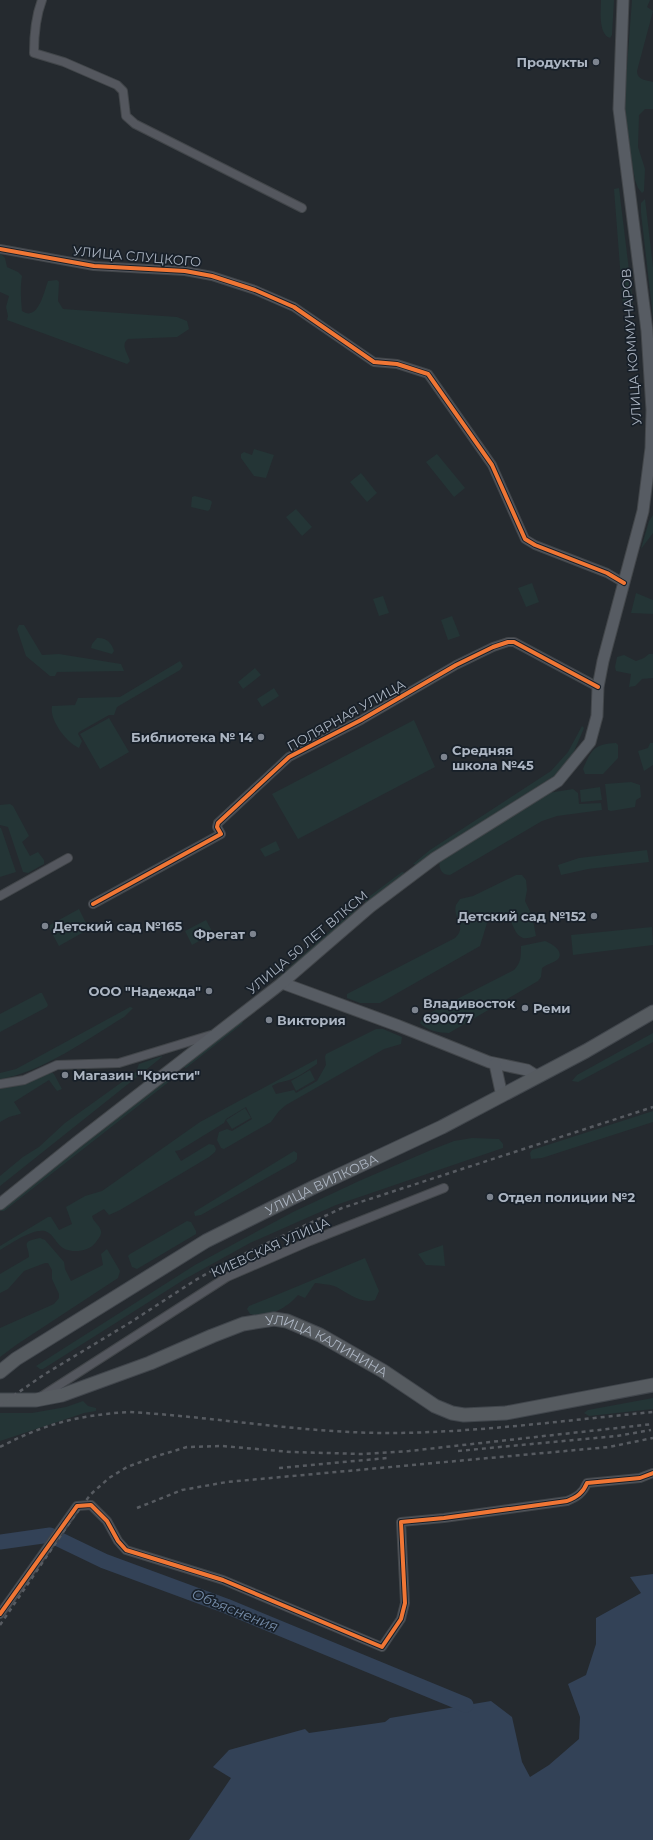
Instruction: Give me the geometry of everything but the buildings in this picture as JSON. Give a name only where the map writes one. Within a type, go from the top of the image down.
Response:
[{"type":"main road","name":"УЛИЦА КОММУНАРОВ","points":[[598,687],[603,661],[643,511],[651,448],[652,410],[644,308],[619,109],[623,0]]},
{"type":"main road","name":"УЛИЦА 50 ЛЕТ ВЛКСМ","points":[[0,1204],[216,1033],[282,983],[370,907],[435,858],[558,780],[590,742],[597,716],[598,687]]},
{"type":"main road","points":[[282,983],[399,1026],[495,1064],[527,1070],[538,1077]]},
{"type":"main road","name":"УЛИЦА ВИЛКОВА","points":[[0,1372],[16,1359],[206,1241],[314,1187],[442,1127],[538,1077],[653,1012]]},
{"type":"main road","points":[[495,1064],[502,1096]]},
{"type":"main road","name":"УЛИЦА КАЛИНИНА","points":[[0,1400],[36,1400],[62,1395],[150,1363],[243,1324],[274,1319],[287,1321],[320,1335],[384,1371],[435,1406],[452,1413],[464,1415],[506,1413],[653,1384]]},
{"type":"street","points":[[42,0],[34,31],[34,53],[64,62],[117,85],[123,91],[126,116],[135,124],[302,208]]},
{"type":"street","name":"УЛИЦА СЛУЦКОГО","points":[[0,249],[94,266],[185,271],[212,276],[255,290],[294,307],[374,362],[397,364],[428,374],[492,465],[525,539],[535,545],[607,573],[624,583]]},
{"type":"street","name":"ПОЛЯРНАЯ УЛИЦА","points":[[93,904],[221,834],[217,826],[218,822],[289,757],[361,720],[456,665],[493,647],[508,642],[514,642],[598,687]]},
{"type":"street","points":[[0,896],[68,858]]},
{"type":"street","points":[[0,1084],[24,1080],[57,1065],[106,1065],[120,1063],[216,1033]]},
{"type":"street","name":"КИЕВСКАЯ УЛИЦА","points":[[36,1400],[227,1277],[304,1244],[444,1188]]},
{"type":"street","points":[[0,1614],[77,1506],[91,1505],[107,1520],[118,1541],[126,1550],[223,1580],[382,1647],[389,1640],[401,1619],[405,1603],[401,1522],[444,1518],[567,1501],[584,1491],[587,1483],[640,1478],[653,1473]]},
{"type":"shaded area","points":[[601,0],[614,0],[612,35],[610,38],[606,36],[602,27]]},
{"type":"shaded area","points":[[632,0],[650,0],[647,7],[653,11],[637,71],[640,78],[653,82],[653,109],[645,109],[639,115],[638,147],[645,169],[644,191],[642,193],[635,180],[624,107]]},
{"type":"shaded area","points":[[619,188],[633,303],[630,306],[623,306],[614,189]]},
{"type":"shaded area","points":[[645,199],[653,267],[653,317],[641,213],[641,203]]},
{"type":"shaded area","points":[[0,253],[5,258],[7,267],[18,272],[22,276],[22,311],[28,313],[36,309],[40,304],[48,281],[57,280],[59,282],[58,301],[63,309],[177,317],[187,321],[189,329],[177,337],[128,339],[125,344],[125,350],[130,361],[127,364],[7,320],[8,316],[6,307],[9,296],[0,292]]},
{"type":"shaded area","points":[[254,449],[274,455],[266,478],[254,476],[241,458],[241,454],[244,452],[252,455]]},
{"type":"shaded area","points":[[437,454],[465,488],[454,497],[426,462]]},
{"type":"shaded area","points":[[361,473],[377,493],[367,502],[350,482]]},
{"type":"shaded area","points":[[195,496],[210,500],[212,502],[208,511],[191,507],[192,497]]},
{"type":"shaded area","points":[[296,509],[312,527],[302,536],[286,517]]},
{"type":"shaded area","points":[[653,515],[653,533],[641,549],[649,521]]},
{"type":"shaded area","points":[[532,583],[539,602],[526,607],[518,588]]},
{"type":"shaded area","points":[[636,593],[653,600],[653,614],[631,613]]},
{"type":"shaded area","points":[[383,596],[389,613],[379,616],[373,599]]},
{"type":"shaded area","points":[[452,616],[460,636],[448,640],[441,620]]},
{"type":"shaded area","points":[[19,625],[24,625],[42,655],[59,654],[121,664],[124,671],[57,672],[55,676],[50,676],[26,656],[17,629]]},
{"type":"shaded area","points":[[97,638],[103,638],[112,645],[114,651],[112,654],[91,648],[92,644]]},
{"type":"shaded area","points":[[649,654],[653,654],[653,678],[642,679],[635,686],[629,687],[631,674],[616,671],[615,667],[617,657],[624,655],[636,661]]},
{"type":"shaded area","points":[[180,661],[183,666],[180,670],[117,707],[114,715],[109,715],[79,732],[78,734],[82,741],[79,748],[64,736],[53,718],[52,706],[75,705],[78,698],[120,697]]},
{"type":"shaded area","points":[[255,668],[261,675],[243,689],[238,682]]},
{"type":"shaded area","points":[[274,688],[279,696],[262,707],[257,699]]},
{"type":"shaded area","points":[[109,718],[129,752],[100,769],[80,734]]},
{"type":"shaded area","points":[[414,720],[435,767],[298,839],[272,794]]},
{"type":"shaded area","points":[[582,726],[584,728],[572,756],[554,776],[433,853],[417,865],[413,864],[430,850],[551,771],[568,752]]},
{"type":"shaded area","points":[[616,743],[618,745],[618,758],[603,774],[585,774],[583,769],[588,757],[594,749],[603,745]]},
{"type":"shaded area","points":[[650,743],[653,743],[653,765],[644,771],[638,751],[648,748]]},
{"type":"shaded area","points":[[631,782],[640,785],[641,797],[636,800],[635,807],[611,811],[608,810],[605,784]]},
{"type":"shaded area","points":[[600,787],[602,800],[581,802],[580,790]]},
{"type":"shaded area","points":[[573,789],[578,793],[579,804],[601,803],[602,810],[557,816],[542,821],[450,875],[442,872],[439,865],[440,859],[548,793]]},
{"type":"shaded area","points":[[10,804],[13,806],[29,836],[22,842],[30,856],[38,852],[44,860],[44,864],[28,873],[23,872],[8,827],[0,825],[0,805]]},
{"type":"shaded area","points":[[0,828],[16,872],[0,877]]},
{"type":"shaded area","points":[[276,841],[280,850],[265,857],[260,849]]},
{"type":"shaded area","points":[[647,850],[649,862],[588,869],[561,875],[558,865],[579,858]]},
{"type":"shaded area","points":[[402,872],[406,873],[367,903],[365,902],[366,899]]},
{"type":"shaded area","points":[[516,875],[522,875],[526,880],[527,890],[525,901],[532,915],[536,936],[523,938],[515,931],[508,918],[497,918],[487,923],[480,946],[380,1003],[360,1003],[347,998],[347,994],[455,938],[459,934],[460,930],[455,910],[460,899],[473,896]]},
{"type":"shaded area","points":[[356,908],[359,910],[279,979],[276,979]]},
{"type":"shaded area","points":[[79,909],[89,929],[59,946],[48,926]]},
{"type":"shaded area","points":[[206,920],[213,933],[192,945],[185,931]]},
{"type":"shaded area","points":[[652,927],[653,945],[573,955],[571,935]]},
{"type":"shaded area","points":[[545,941],[557,948],[560,954],[557,960],[542,968],[541,977],[538,981],[449,1033],[433,1031],[420,1023],[424,1016],[514,970],[520,959],[521,946]]},
{"type":"shaded area","points":[[42,993],[48,1005],[47,1007],[0,1032],[0,1014]]},
{"type":"shaded area","points":[[130,1007],[133,1008],[124,1017],[64,1054],[32,1070],[0,1079],[0,1073],[16,1069]]},
{"type":"shaded area","points":[[243,1022],[242,1024],[186,1068],[183,1067]]},
{"type":"shaded area","points":[[376,1029],[383,1029],[402,1037],[401,1044],[384,1049],[286,1105],[279,1111],[271,1122],[224,1149],[221,1148],[217,1140],[219,1132],[227,1129],[232,1131],[252,1119],[246,1107],[226,1119],[224,1123],[180,1150],[175,1151],[181,1161],[209,1144],[214,1145],[216,1149],[215,1152],[209,1157],[120,1210],[109,1215],[104,1209],[92,1216],[101,1232],[100,1237],[90,1248],[81,1251],[67,1250],[63,1248],[48,1232],[40,1231],[28,1234],[0,1250],[0,1246],[48,1217],[51,1217],[59,1230],[72,1224],[66,1207],[85,1196],[102,1191],[200,1122],[317,1059],[317,1064],[300,1075],[272,1086],[276,1094],[294,1090],[296,1093],[317,1081],[326,1065],[326,1054]]},
{"type":"shaded area","points":[[653,1033],[653,1042],[578,1082],[572,1081],[577,1075]]},
{"type":"shaded area","points":[[162,1056],[0,1186],[0,1176],[23,1157],[39,1147],[65,1123],[136,1072],[139,1064]]},
{"type":"shaded area","points":[[310,1070],[315,1080],[296,1091],[291,1081]]},
{"type":"shaded area","points":[[51,1072],[54,1074],[62,1089],[57,1091],[49,1080],[14,1102],[21,1113],[20,1114],[9,1117],[0,1122],[0,1089],[25,1084]]},
{"type":"shaded area","points":[[173,1074],[175,1077],[4,1211],[0,1211],[82,1144]]},
{"type":"shaded area","points":[[245,1108],[251,1118],[232,1129],[226,1120]]},
{"type":"shaded area","points":[[653,1111],[653,1122],[542,1158],[531,1159],[530,1153],[532,1150]]},
{"type":"shaded area","points":[[472,1138],[499,1139],[503,1144],[503,1148],[336,1205],[250,1243],[185,1279],[43,1369],[36,1366],[195,1265],[293,1212],[359,1181],[431,1150],[454,1141]]},
{"type":"shaded area","points":[[294,1151],[297,1153],[297,1159],[295,1162],[201,1215],[195,1216],[194,1212]]},
{"type":"shaded area","points":[[187,1221],[191,1222],[196,1234],[137,1269],[132,1267],[128,1256],[130,1254]]},
{"type":"shaded area","points":[[40,1238],[45,1240],[64,1262],[65,1269],[71,1281],[103,1265],[101,1254],[107,1249],[120,1271],[118,1278],[0,1357],[0,1328],[54,1304],[59,1298],[59,1294],[52,1279],[52,1270],[48,1263],[24,1271],[8,1289],[0,1293],[0,1274],[29,1257],[27,1243],[33,1239]]},
{"type":"shaded area","points":[[443,1245],[445,1266],[426,1265],[418,1254]]},
{"type":"shaded area","points":[[365,1258],[379,1291],[375,1300],[364,1301],[334,1286],[315,1283],[305,1298],[298,1295],[289,1304],[270,1314],[250,1314],[247,1309],[249,1306]]},
{"type":"shaded area","points":[[653,1398],[653,1409],[589,1416],[584,1413],[588,1410]]},
{"type":"shaded area","points":[[83,1401],[88,1406],[96,1408],[96,1411],[84,1413],[0,1441],[0,1413],[32,1413],[66,1407]]},
{"type":"water","points":[[653,1574],[653,1840],[189,1840],[231,1778],[213,1767],[229,1750],[305,1729],[309,1733],[385,1722],[390,1718],[491,1701],[512,1717],[522,1762],[530,1777],[549,1765],[579,1739],[580,1717],[568,1684],[586,1675],[596,1644],[596,1618],[641,1593],[630,1577]]},
{"type":"waterway","name":"Объяснения","points":[[0,1542],[50,1535],[104,1561],[226,1606],[466,1705]]},
{"type":"railway","points":[[0,1405],[45,1374],[131,1322],[194,1281],[229,1261],[342,1208],[653,1107]]},
{"type":"railway","points":[[0,1447],[32,1432],[62,1422],[111,1413],[129,1412],[364,1433],[429,1432],[493,1428],[653,1412]]},
{"type":"railway","points":[[0,1625],[72,1519],[91,1494],[109,1478],[127,1467],[157,1456],[187,1447],[222,1446],[291,1452],[362,1454],[409,1451],[653,1424]]},
{"type":"railway","points":[[458,1451],[617,1436],[651,1430]]},
{"type":"railway","points":[[137,1508],[182,1490],[227,1482],[609,1447],[653,1438]]},
{"type":"railway","points":[[279,1468],[387,1458]]},
{"type":"cycle path","points":[[0,249],[94,266],[185,271],[212,276],[255,290],[294,307],[374,362],[397,364],[428,374],[492,465],[525,539],[535,545],[607,573],[624,583]]},
{"type":"cycle path","points":[[93,904],[221,834],[217,827],[218,823],[289,757],[361,720],[456,665],[493,647],[508,642],[514,642],[598,687]]},
{"type":"cycle path","points":[[0,1614],[77,1506],[91,1505],[107,1521],[118,1541],[126,1550],[223,1580],[382,1647],[401,1619],[405,1603],[401,1522],[444,1518],[567,1501],[579,1494],[587,1483],[640,1478],[653,1473]]},
{"type":"place","name":"Продукты","points":[[596,62]]},
{"type":"place","name":"Библиотека № 14","points":[[261,737]]},
{"type":"place","name":"Средняя школа №45","points":[[444,757]]},
{"type":"place","name":"Детский сад №152","points":[[594,916]]},
{"type":"place","name":"Детский сад №165","points":[[45,926]]},
{"type":"place","name":"Фрегат","points":[[253,934]]},
{"type":"place","name":"ООО \"Надежда\"","points":[[209,991]]},
{"type":"place","name":"Реми","points":[[525,1008]]},
{"type":"place","name":"Владивосток 690077","points":[[415,1010]]},
{"type":"place","name":"Виктория","points":[[269,1020]]},
{"type":"place","name":"Магазин \"Кристи\"","points":[[65,1075]]},
{"type":"place","name":"Отдел полиции №2","points":[[490,1197]]}]
